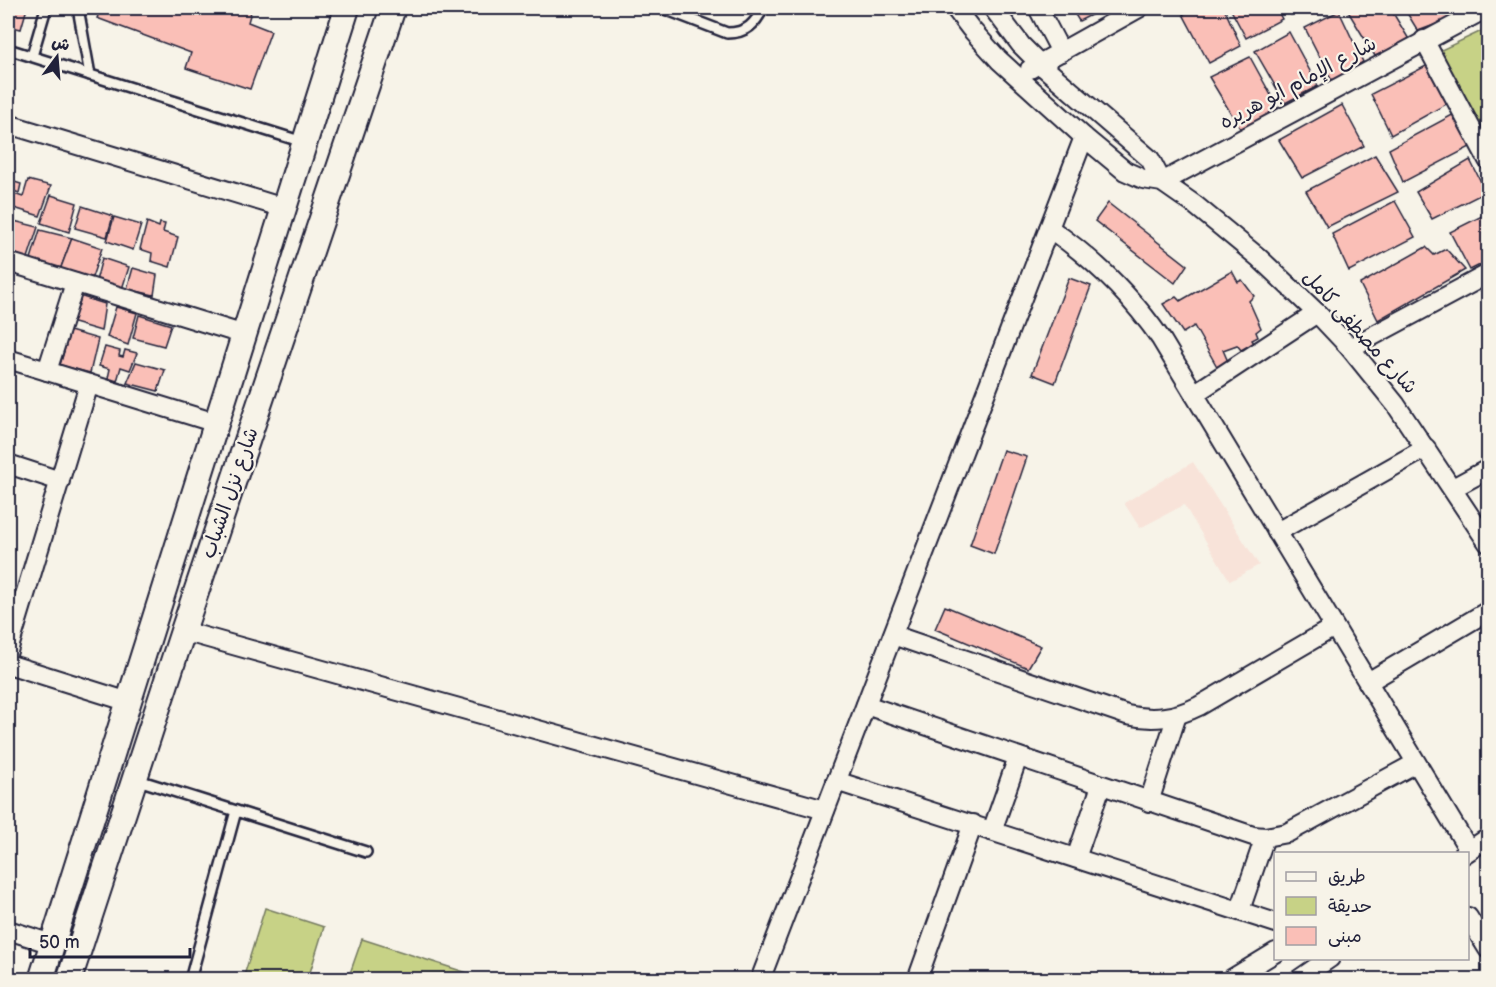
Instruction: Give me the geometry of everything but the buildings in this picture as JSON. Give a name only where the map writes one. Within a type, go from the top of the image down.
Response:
[{"type":"street","name":"شارع نزل الشباب","points":[[41,980],[347,8]]},
{"type":"street","name":"شارع نزل الشباب","points":[[69,980],[183,631],[393,8]]},
{"type":"street","name":"شارع مصطفى كامل","points":[[956,8],[984,45],[1015,76],[1084,137],[1134,176],[1162,182],[1196,205],[1258,256],[1317,313],[1350,348],[1396,405],[1488,543]]},
{"type":"street","name":"شارع مصطفى كامل","points":[[993,8],[1040,64],[1143,153],[1155,166],[1162,182]]},
{"type":"street","points":[[1038,8],[1061,52]]},
{"type":"street","points":[[1015,76],[1140,8]]},
{"type":"street","name":"شارع الإمام ابو هريره","points":[[1162,182],[1487,8]]},
{"type":"street","points":[[1424,40],[1488,160]]},
{"type":"street","points":[[8,124],[284,208]]},
{"type":"street","points":[[760,980],[1084,137]]},
{"type":"street","points":[[306,142],[344,154]]},
{"type":"street","points":[[1049,228],[1092,260],[1130,297],[1161,339],[1368,682],[1467,852],[1488,838]]},
{"type":"street","points":[[8,262],[245,336]]},
{"type":"street","points":[[1350,348],[1488,274]]},
{"type":"street","points":[[47,371],[75,283]]},
{"type":"street","points":[[1194,394],[1317,313]]},
{"type":"street","points":[[8,359],[216,423]]},
{"type":"street","points":[[8,651],[89,384]]},
{"type":"street","points":[[1277,532],[1426,448]]},
{"type":"street","points":[[8,464],[60,481]]},
{"type":"street","points":[[1453,488],[1488,469]]},
{"type":"street","points":[[1368,682],[1488,611]]},
{"type":"street","points":[[893,635],[1127,715],[1152,718],[1177,715],[1199,706],[1334,627]]},
{"type":"street","points":[[183,631],[825,810]]},
{"type":"street","points":[[8,664],[129,702]]},
{"type":"street","points":[[866,705],[1242,834],[1265,837],[1287,833],[1298,828],[1416,763]]},
{"type":"street","points":[[1149,802],[1177,715]]},
{"type":"street","points":[[992,831],[1018,757]]},
{"type":"street","points":[[836,781],[1274,923]]},
{"type":"street","points":[[1076,858],[1101,786]]},
{"type":"street","points":[[917,980],[973,825]]},
{"type":"street","points":[[1240,910],[1265,837]]},
{"type":"street","points":[[76,868],[103,876]]},
{"type":"street","points":[[1469,920],[1488,949]]},
{"type":"street","points":[[8,930],[52,944]]},
{"type":"street","points":[[1230,980],[1274,953]]},
{"type":"street","points":[[1306,977],[1327,960]]},
{"type":"lane","points":[[32,56],[46,8]]},
{"type":"lane","points":[[78,8],[90,75]]},
{"type":"lane","points":[[662,8],[727,33],[736,33],[751,26],[764,8]]},
{"type":"lane","points":[[8,49],[306,142]]},
{"type":"lane","points":[[135,779],[366,852]]},
{"type":"lane","points":[[190,980],[236,812]]},
{"type":"shaded area","points":[[1193,462],[1259,565],[1230,581],[1184,505],[1140,528],[1124,503]]},
{"type":"green space","points":[[1488,28],[1488,147],[1439,51]]},
{"type":"green space","points":[[265,908],[324,927],[308,979],[243,979]]},
{"type":"green space","points":[[362,939],[486,979],[348,979]]}]
